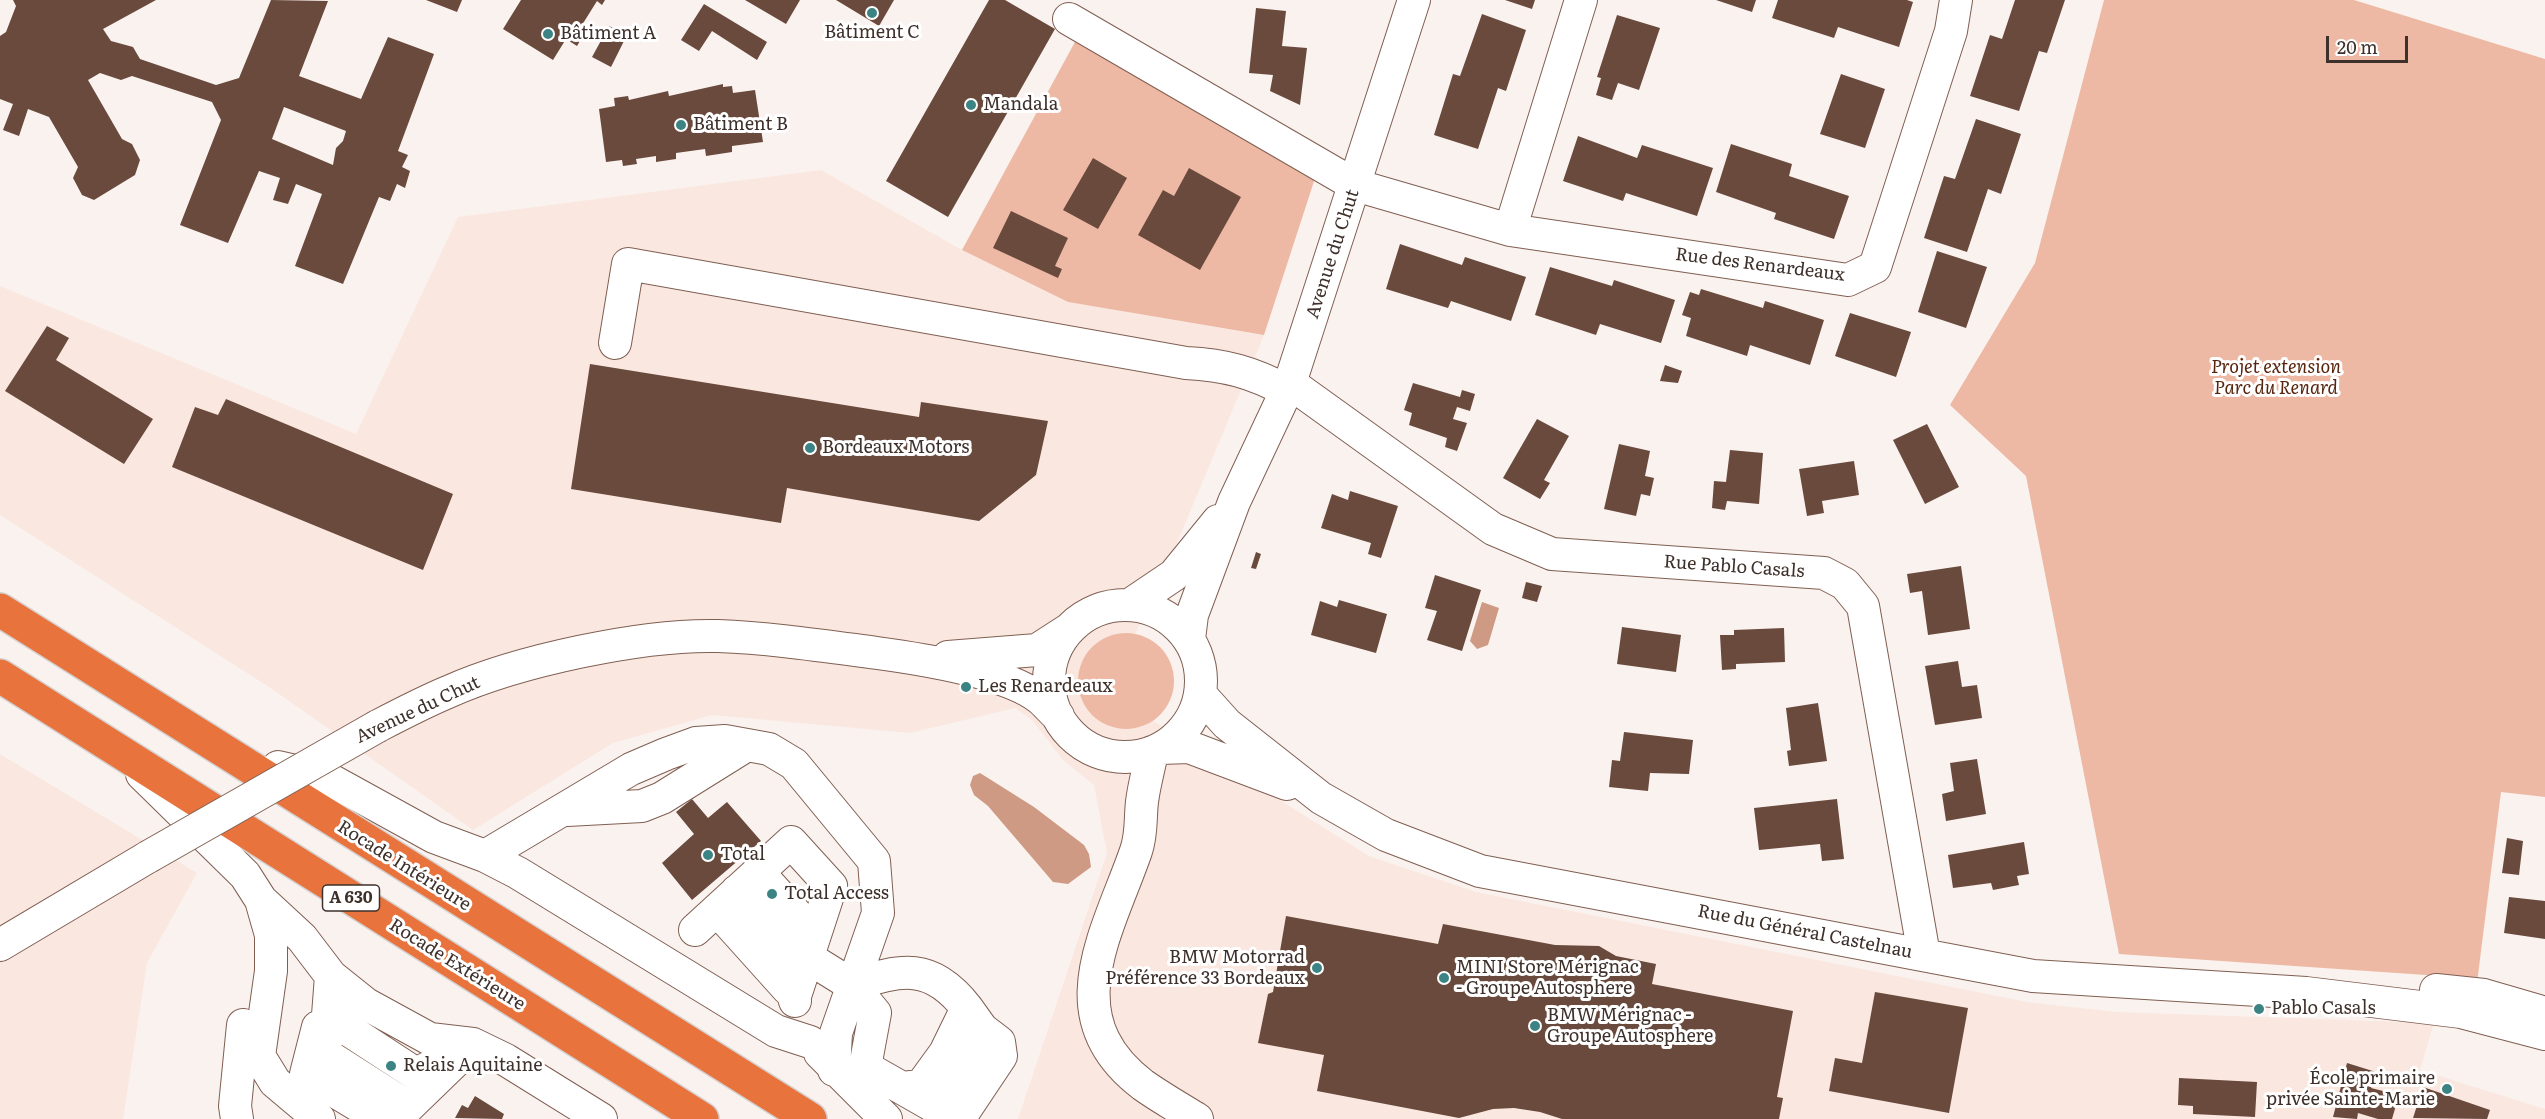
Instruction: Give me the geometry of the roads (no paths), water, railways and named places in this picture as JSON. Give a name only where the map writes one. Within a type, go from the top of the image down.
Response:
[{"type":"highway","name":"Rocade Intérieure","points":[[0,610],[810,1119]]},
{"type":"highway","name":"Rocade Extérieure","points":[[0,676],[702,1119]]},
{"type":"street","name":"Avenue du Chut","points":[[1189,639],[1192,615],[1234,502],[1289,387],[1414,0]]},
{"type":"street","points":[[1510,230],[1581,0]]},
{"type":"street","name":"Rue des Renardeaux","points":[[1069,19],[1355,186],[1510,230],[1848,280],[1875,267],[1952,31],[1956,0]]},
{"type":"street","name":"Rue Pablo Casals","points":[[615,343],[628,264],[1165,360],[1222,365],[1289,387],[1493,529],[1552,554],[1824,573],[1845,584],[1863,606],[1924,955]]},
{"type":"street","name":"Avenue du Chut","points":[[1131,604],[1174,574],[1234,502]]},
{"type":"street","points":[[1131,604],[1152,609],[1170,618],[1189,639],[1201,669],[1200,694],[1193,716],[1179,735],[1157,750],[1129,757],[1104,754],[1086,746],[1070,733],[1058,716],[1050,694],[1050,671],[1056,649],[1068,630],[1087,615],[1098,610],[1108,606],[1131,604]]},
{"type":"street","name":"Avenue du Chut","points":[[920,658],[1037,650],[1068,630]]},
{"type":"street","name":"Avenue du Chut","points":[[0,945],[148,857],[378,726],[448,691],[496,674],[601,649],[670,639],[717,636],[773,640],[920,658],[998,679],[1037,696],[1058,716]]},
{"type":"street","name":"Rue du Général Castelnau","points":[[1200,694],[1227,724],[1321,798]]},
{"type":"street","points":[[485,856],[631,769],[696,743],[725,741],[769,749],[794,764],[874,861],[878,913],[836,1033],[834,1070]]},
{"type":"street","points":[[113,747],[245,875],[261,900],[302,938],[331,976],[384,1015],[430,1039],[473,1044],[506,1060],[600,1119]]},
{"type":"street","name":"Rue du Général Castelnau","points":[[1157,750],[1189,747],[1321,798],[1386,835],[1480,871],[2033,976],[2306,993],[2384,1005],[2461,1012],[2545,1034]]},
{"type":"street","points":[[1157,750],[1142,802],[1142,828],[1136,850],[1097,954],[1093,986],[1094,1005],[1106,1042],[1118,1060],[1142,1084],[1197,1119]]},
{"type":"street","points":[[1104,754],[1142,802]]},
{"type":"street","points":[[234,757],[327,778],[434,837],[485,856],[518,873],[776,1031],[810,1042]]},
{"type":"street","points":[[795,996],[823,909],[742,887],[774,929],[795,996],[797,1012],[810,1042],[834,1070],[886,1119]]},
{"type":"street","points":[[237,1119],[235,1106],[243,1026],[257,957],[261,900]]},
{"type":"street","points":[[261,900],[272,935],[271,971],[259,1056],[275,1082],[319,1119]]},
{"type":"street","points":[[807,957],[852,986],[876,1013],[865,1067],[930,1104],[945,1099],[976,1052],[974,1019],[956,994],[932,976],[914,972],[892,972],[852,986]]},
{"type":"street","points":[[331,976],[335,1042],[411,1092],[473,1044]]},
{"type":"street","points":[[331,976],[306,1074],[381,1119]]},
{"type":"street","points":[[331,976],[315,1064],[402,1119]]},
{"type":"street","name":"Rue du Général Castelnau","points":[[2306,993],[2385,987],[2465,992],[2484,995],[2545,1013]]},
{"type":"street","points":[[902,1088],[921,1086],[974,1019]]},
{"type":"street","points":[[409,1119],[473,1044]]},
{"type":"street","points":[[418,1119],[473,1044]]},
{"type":"place","name":"Bâtiment C","points":[[872,13]]},
{"type":"place","name":"Bâtiment A","points":[[548,34]]},
{"type":"place","name":"Mandala","points":[[971,105]]},
{"type":"place","name":"Bâtiment B","points":[[681,125]]},
{"type":"place","name":"Bordeaux Motors","points":[[810,448]]},
{"type":"place","name":"Les Renardeaux","points":[[966,687]]},
{"type":"place","name":"Total","points":[[708,855]]},
{"type":"place","name":"Total Access","points":[[772,894]]},
{"type":"place","name":"BMW Motorrad Préférence 33 Bordeaux","points":[[1317,968]]},
{"type":"place","name":"MINI Store Mérignac - Groupe Autosphere","points":[[1444,978]]},
{"type":"place","name":"Pablo Casals","points":[[2259,1009]]},
{"type":"place","name":"BMW Mérignac - Groupe Autosphere","points":[[1535,1026]]},
{"type":"place","name":"Relais Aquitaine","points":[[391,1066]]},
{"type":"place","name":"École primaire privée Sainte-Marie","points":[[2447,1089]]},
{"type":"park label","name":"Projet extension Parc du Renard","points":[[2276,378]]}]
